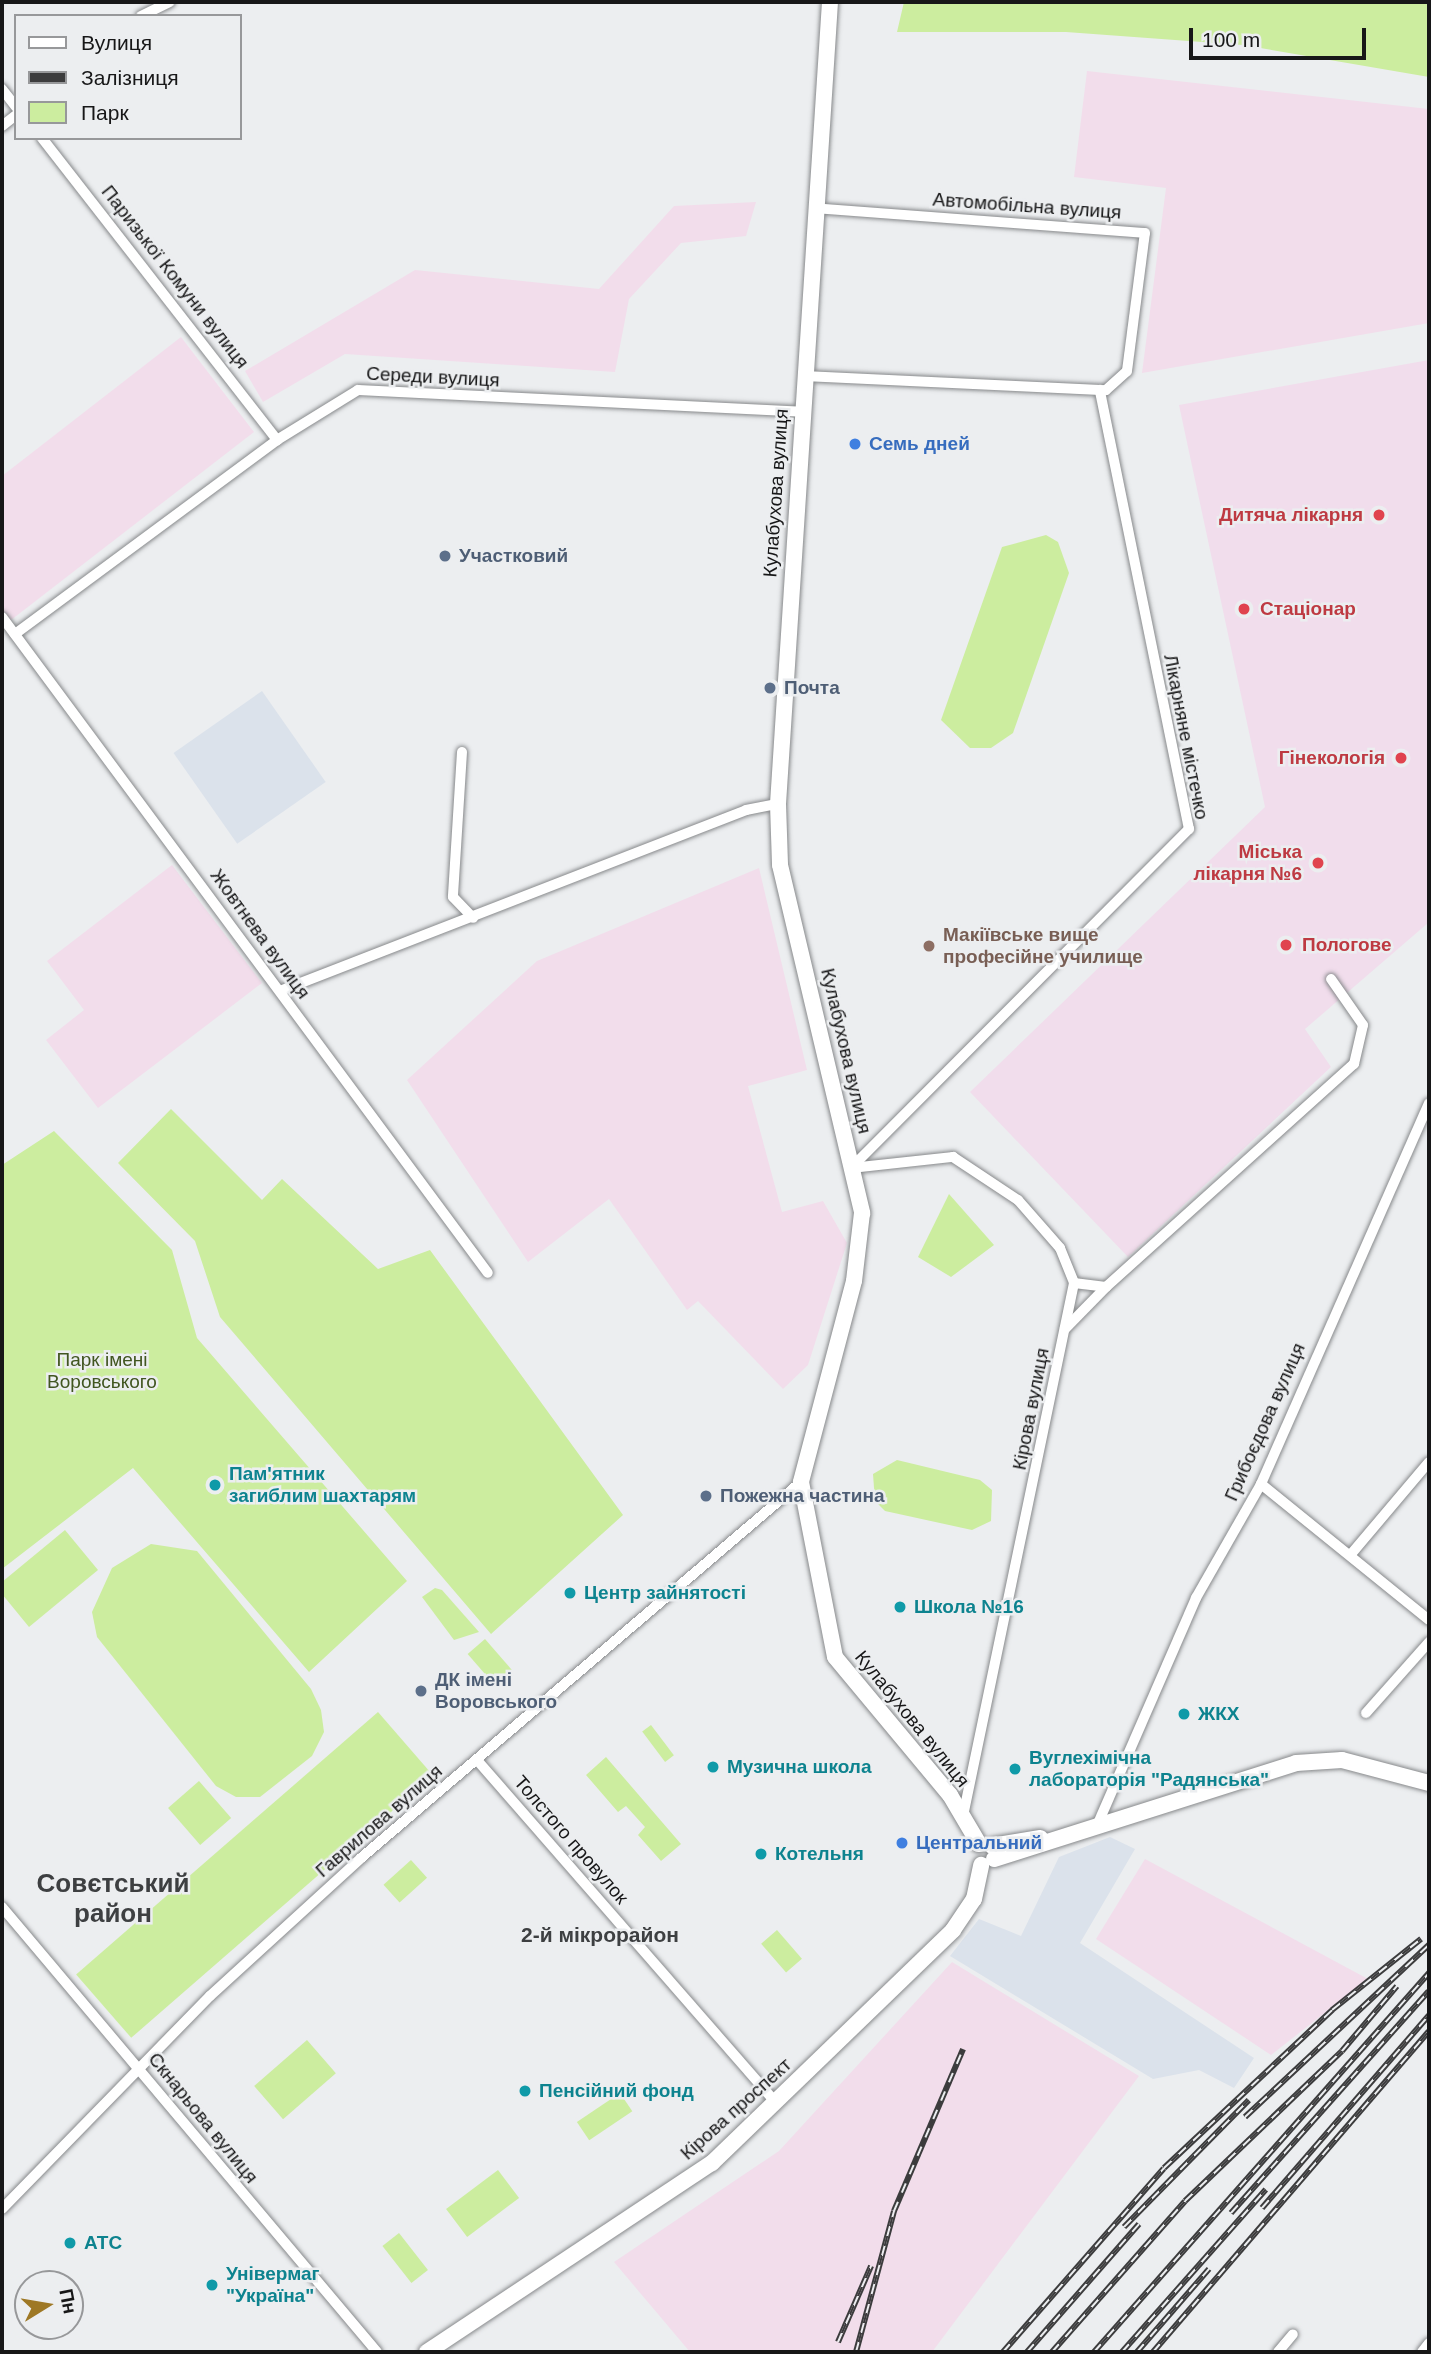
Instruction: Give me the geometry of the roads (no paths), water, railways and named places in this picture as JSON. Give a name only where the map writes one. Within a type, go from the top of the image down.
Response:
[{"type":"street","points":[[143,14],[170,2]]},
{"type":"street","name":"Кулабухова вулиця","points":[[830,2],[778,804],[780,864],[862,1213],[854,1281],[801,1482],[835,1657],[962,1817],[987,1854]]},
{"type":"street","points":[[2,89],[14,104]]},
{"type":"street","name":"Паризької Комуни вулиця","points":[[44,140],[277,440]]},
{"type":"street","name":"Автомобільна вулиця","points":[[816,208],[1145,233],[1127,371],[1100,390]]},
{"type":"street","points":[[804,376],[1100,390]]},
{"type":"street","name":"Середи вулиця","points":[[15,634],[277,440],[358,390],[802,412]]},
{"type":"street","name":"Лікарняне містечко","points":[[852,1168],[1189,829],[1100,390]]},
{"type":"street","name":"Жовтнева вулиця","points":[[2,617],[488,1273]]},
{"type":"street","points":[[462,752],[453,897],[473,918]]},
{"type":"street","points":[[280,991],[746,810],[778,804]]},
{"type":"street","points":[[1065,1329],[1106,1287],[1353,1064],[1363,1025],[1331,979]]},
{"type":"street","name":"Грибоєдова вулиця","points":[[1095,1830],[1196,1598],[1261,1484],[1429,1103]]},
{"type":"street","points":[[852,1168],[953,1157],[1018,1200],[1060,1248],[1074,1283],[1106,1287]]},
{"type":"street","name":"Кірова вулиця","points":[[962,1817],[1074,1283]]},
{"type":"street","points":[[1352,1553],[1429,1462]]},
{"type":"street","name":"Гаврилова вулиця","points":[[2,2209],[139,2067],[362,1858],[801,1482]]},
{"type":"street","points":[[1261,1484],[1352,1553],[1429,1620]]},
{"type":"street","points":[[1366,1713],[1429,1642]]},
{"type":"street","name":"Толстого провулок","points":[[477,1760],[776,2103]]},
{"type":"street","points":[[987,1854],[1095,1830],[1306,1761],[1342,1760],[1429,1783]]},
{"type":"street","name":"Кірова проспект","points":[[427,2352],[712,2163],[955,1928],[974,1899],[987,1854]]},
{"type":"street","name":"Скнарьова вулиця","points":[[2,1907],[377,2352]]},
{"type":"street","points":[[1278,2352],[1293,2334]]},
{"type":"street","points":[[1422,2352],[1429,2343]]},
{"type":"railway","points":[[1003,2352],[1164,2168],[1332,2010],[1421,1939]]},
{"type":"railway","points":[[1245,2117],[1429,1945]]},
{"type":"railway","points":[[1094,2352],[1429,1973]]},
{"type":"railway","points":[[1052,2352],[1185,2201],[1342,2051],[1397,1986]]},
{"type":"railway","points":[[1231,2213],[1429,1991]]},
{"type":"railway","points":[[1262,2208],[1429,2015]]},
{"type":"railway","points":[[1153,2352],[1429,2031]]},
{"type":"railway","points":[[856,2352],[894,2211],[963,2049]]},
{"type":"railway","points":[[1124,2227],[1249,2100]]},
{"type":"railway","points":[[1122,2352],[1266,2189]]},
{"type":"railway","points":[[1027,2352],[1139,2224]]},
{"type":"railway","points":[[838,2342],[871,2266]]},
{"type":"railway","points":[[1137,2352],[1209,2269]]},
{"type":"place","name":"Семь дней","points":[[855,444]]},
{"type":"place","name":"Дитяча лікарня","points":[[1379,515]]},
{"type":"place","name":"Участковий","points":[[445,556]]},
{"type":"place","name":"Стаціонар","points":[[1244,609]]},
{"type":"place","name":"Почта","points":[[770,688]]},
{"type":"place","name":"Гінекологія","points":[[1401,758]]},
{"type":"place","name":"Міська лікарня №6","points":[[1318,863]]},
{"type":"place","name":"Пологове","points":[[1286,945]]},
{"type":"place","name":"Макіївське вище професійне училище","points":[[929,946]]},
{"type":"place","name":"Пам'ятник загиблим шахтарям","points":[[215,1485]]},
{"type":"place","name":"Пожежна частина","points":[[706,1496]]},
{"type":"place","name":"Центр зайнятості","points":[[570,1593]]},
{"type":"place","name":"Школа №16","points":[[900,1607]]},
{"type":"place","name":"ДК імені Воровського","points":[[421,1691]]},
{"type":"place","name":"ЖКХ","points":[[1184,1714]]},
{"type":"place","name":"Музична школа","points":[[713,1767]]},
{"type":"place","name":"Вуглехімічна лабораторія \"Радянська\"","points":[[1015,1769]]},
{"type":"place","name":"Центральний","points":[[902,1843]]},
{"type":"place","name":"Котельня","points":[[761,1854]]},
{"type":"place","name":"Пенсійний фонд","points":[[525,2091]]},
{"type":"place","name":"АТС","points":[[70,2243]]},
{"type":"place","name":"Універмаг \"Україна\"","points":[[212,2285]]},
{"type":"district","name":"Совєтський район","points":[[113,1899]]},
{"type":"district","name":"2-й мікрорайон","points":[[600,1935]]},
{"type":"park label","name":"Парк імені Воровського","points":[[102,1371]]}]
